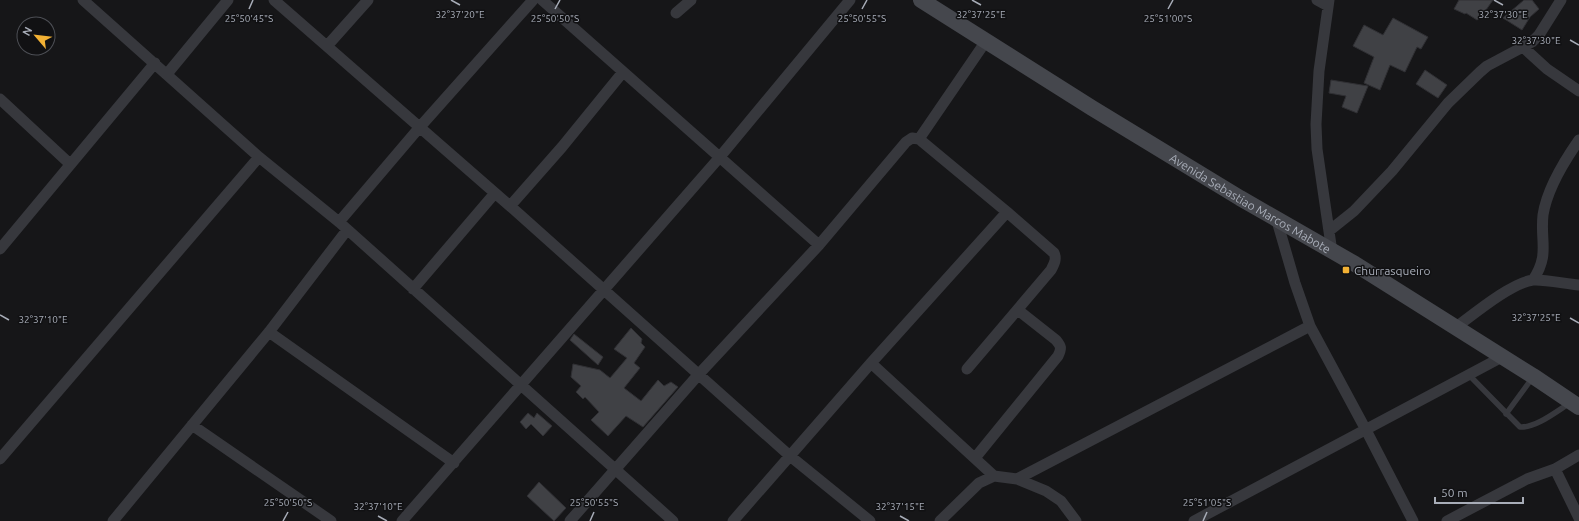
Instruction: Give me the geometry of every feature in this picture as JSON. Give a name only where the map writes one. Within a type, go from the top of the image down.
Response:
[{"type":"main road","name":"Avenida Sebastiao Marcos Mabote","points":[[921,0],[1092,108],[1277,221],[1355,264],[1576,404]]},
{"type":"street","points":[[83,0],[259,157],[339,222],[614,470],[673,521]]},
{"type":"street","points":[[167,74],[228,0]]},
{"type":"street","points":[[274,0],[510,206],[790,456],[870,521]]},
{"type":"street","points":[[327,46],[368,0]]},
{"type":"street","points":[[339,222],[419,128],[533,0]]},
{"type":"street","points":[[542,0],[818,245]]},
{"type":"street","points":[[676,14],[691,0]]},
{"type":"street","points":[[402,521],[719,158],[850,0]]},
{"type":"street","points":[[1317,0],[1329,3],[1318,71],[1316,124],[1332,252]]},
{"type":"street","points":[[1329,231],[1354,211],[1392,171],[1448,103],[1480,72],[1487,66],[1532,42],[1561,0]]},
{"type":"street","points":[[919,139],[986,41]]},
{"type":"street","points":[[1523,48],[1546,69],[1579,90]]},
{"type":"street","points":[[0,249],[155,63]]},
{"type":"street","points":[[510,206],[562,147],[623,72]]},
{"type":"street","points":[[0,99],[70,164]]},
{"type":"street","points":[[570,521],[699,374],[818,245],[906,142],[912,138],[919,139],[1007,212],[1056,256],[1051,270],[967,369]]},
{"type":"street","points":[[1533,280],[1540,269],[1543,257],[1543,215],[1547,200],[1555,179],[1579,140]]},
{"type":"street","points":[[0,459],[259,157]]},
{"type":"street","points":[[413,289],[495,193]]},
{"type":"street","points":[[733,521],[871,363],[1007,212]]},
{"type":"street","points":[[1277,221],[1295,283],[1310,326],[1413,521]]},
{"type":"street","points":[[114,521],[269,332],[347,230]]},
{"type":"street","points":[[1456,328],[1484,306],[1512,288],[1533,280],[1579,285]]},
{"type":"street","points":[[975,458],[1058,356],[1061,349],[1056,340],[1018,310]]},
{"type":"street","points":[[1017,478],[1310,326]]},
{"type":"street","points":[[269,332],[454,463]]},
{"type":"street","points":[[1194,521],[1502,357]]},
{"type":"street","points":[[871,363],[994,476]]},
{"type":"street","points":[[192,425],[331,521]]},
{"type":"street","points":[[1447,521],[1527,479],[1555,469],[1579,455]]},
{"type":"street","points":[[1555,469],[1579,518]]},
{"type":"street","points":[[940,521],[979,483],[994,476],[1017,478],[1034,485],[1061,501],[1076,521]]},
{"type":"lane","points":[[1469,375],[1520,427],[1535,424],[1576,404]]},
{"type":"lane","points":[[1506,414],[1533,376]]},
{"type":"building","points":[[1459,0],[1493,0],[1481,17],[1477,20],[1466,13],[1465,14],[1454,9]]},
{"type":"building","points":[[1524,0],[1532,0],[1539,9],[1530,17],[1522,30],[1503,18]]},
{"type":"building","points":[[1393,18],[1428,37],[1421,49],[1417,47],[1405,72],[1390,65],[1380,90],[1364,83],[1374,57],[1353,46],[1364,25],[1383,35]]},
{"type":"building","points":[[1425,70],[1447,85],[1438,98],[1416,84]]},
{"type":"building","points":[[1331,80],[1368,86],[1357,113],[1342,107],[1346,96],[1329,93]]},
{"type":"building","points":[[631,328],[642,339],[641,343],[645,347],[634,363],[640,368],[624,388],[641,401],[658,380],[664,386],[671,382],[678,387],[643,427],[626,416],[608,436],[591,420],[599,412],[585,397],[583,399],[576,392],[581,386],[571,377],[573,364],[600,370],[610,378],[627,358],[614,349]]},
{"type":"building","points":[[574,334],[603,357],[598,365],[570,340]]},
{"type":"building","points":[[528,413],[534,418],[537,413],[552,426],[543,436],[531,424],[526,429],[520,422]]},
{"type":"building","points":[[539,482],[566,508],[554,521],[527,496]]},
{"type":"place","name":"Churrasqueiro","points":[[1346,270]]}]
